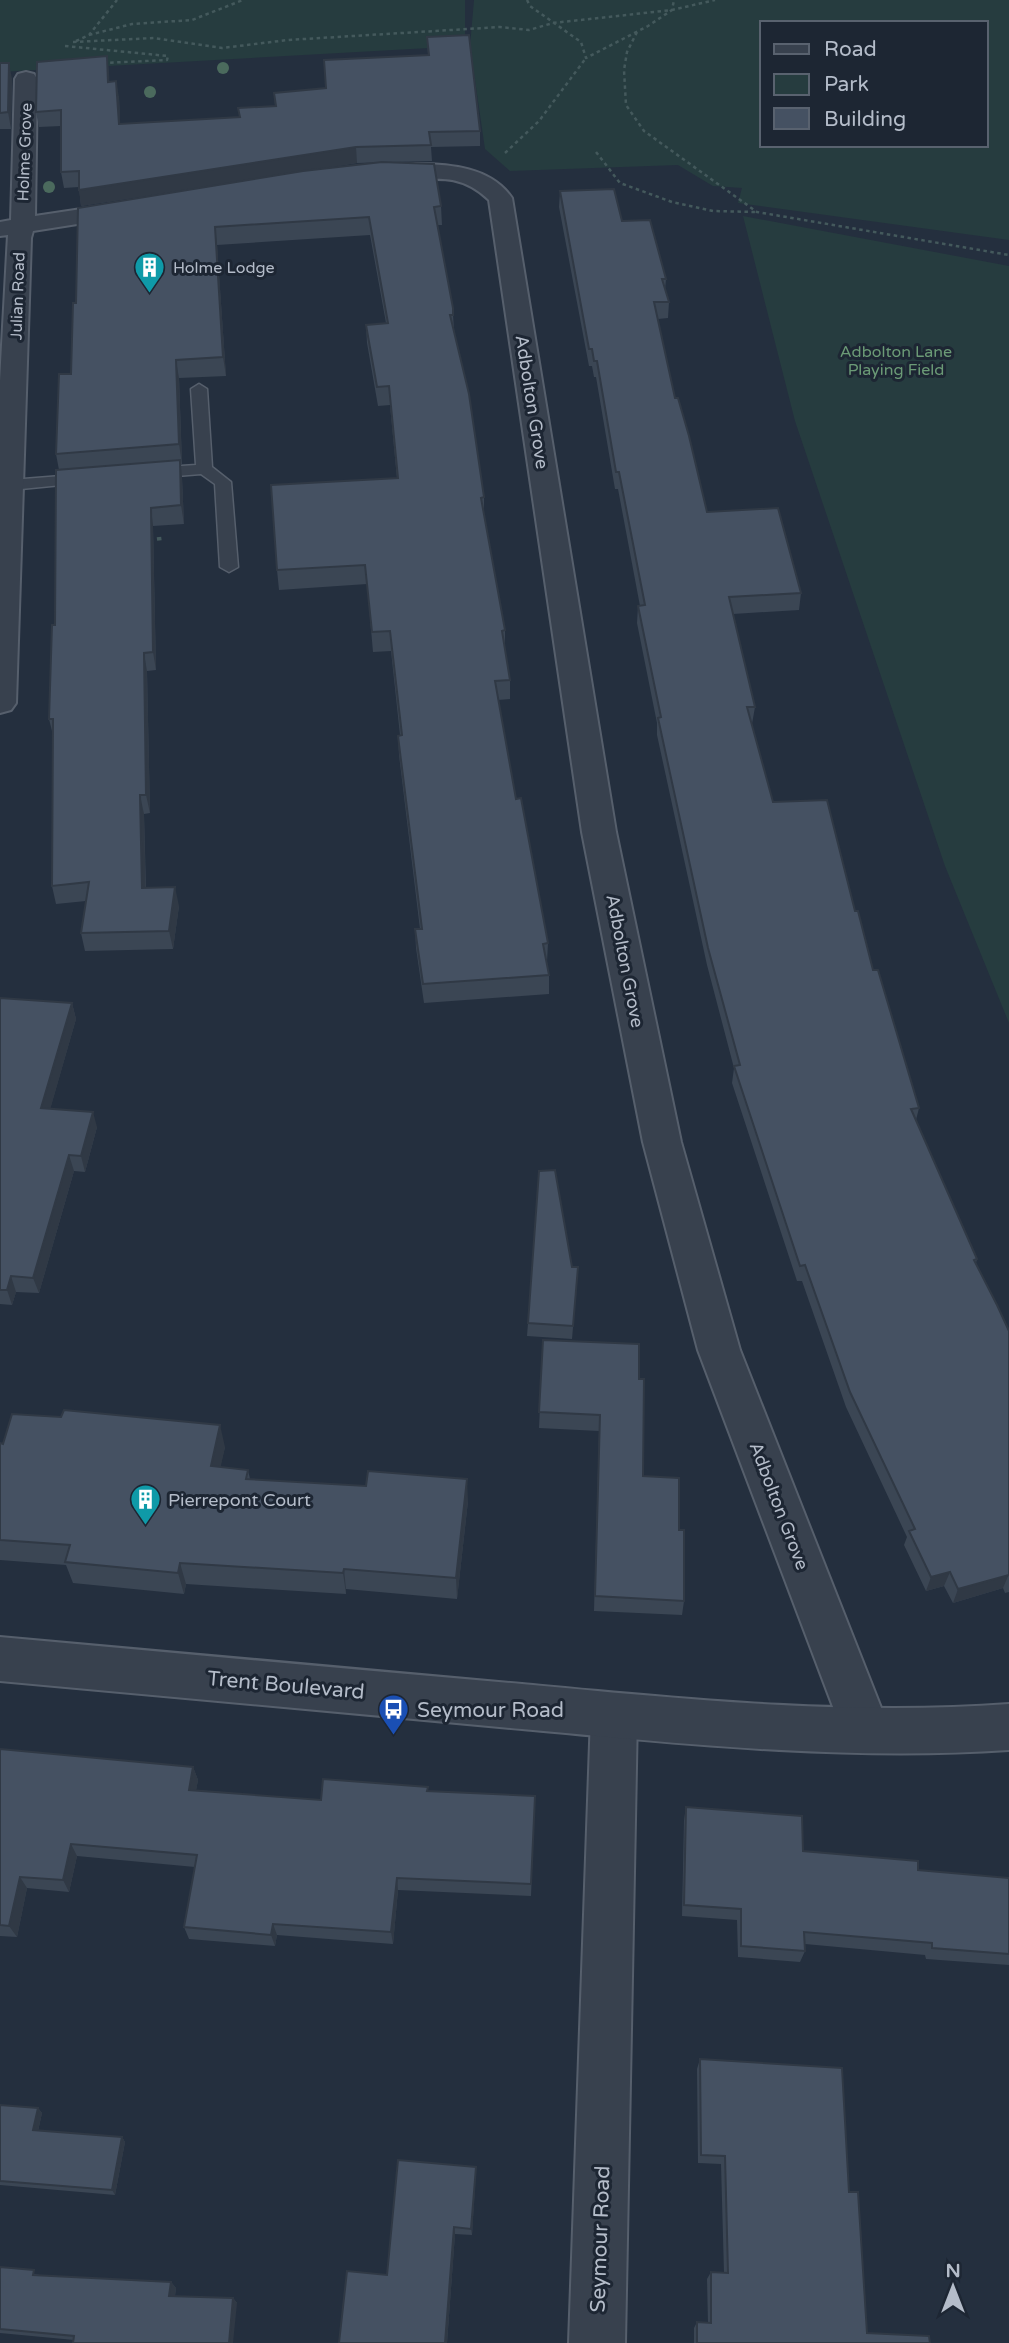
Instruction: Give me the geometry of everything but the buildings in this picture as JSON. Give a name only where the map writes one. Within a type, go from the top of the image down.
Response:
[{"type":"street","name":"Holme Grove","points":[[12,227],[26,79]]},
{"type":"street","points":[[360,175],[428,171],[454,173],[476,179]]},
{"type":"street","name":"Adbolton Grove","points":[[476,179],[492,188],[500,198],[600,832],[662,1142],[719,1350],[865,1728]]},
{"type":"street","points":[[12,227],[153,205]]},
{"type":"street","name":"Julian Road","points":[[0,703],[19,238],[12,227]]},
{"type":"street","name":"Trent Boulevard","points":[[0,1659],[614,1715],[789,1727],[952,1731],[1009,1727]]},
{"type":"street","name":"Seymour Road","points":[[597,2343],[614,1715]]},
{"type":"lane","points":[[199,389],[204,469]]},
{"type":"lane","points":[[137,475],[204,469],[223,482],[229,567]]},
{"type":"lane","points":[[11,485],[97,478]]},
{"type":"path","points":[[89,35],[117,0]]},
{"type":"path","points":[[57,48],[89,35],[132,24],[192,20],[243,0]]},
{"type":"path","points":[[527,0],[530,6],[581,42],[586,58]]},
{"type":"path","points":[[476,179],[515,146],[586,58],[637,32],[672,10],[674,0]]},
{"type":"path","points":[[73,43],[154,38],[222,48],[288,40],[500,27],[529,30],[553,23],[672,10],[715,0]]},
{"type":"path","points":[[637,32],[627,52],[624,70],[626,105],[644,131],[757,212]]},
{"type":"path","points":[[65,46],[168,56],[167,60],[104,64]]},
{"type":"path","points":[[596,152],[620,183],[672,202],[713,211],[757,212],[1009,255]]},
{"type":"path","points":[[140,540],[165,538]]},
{"type":"green space","points":[[0,0],[465,0],[465,46],[0,72]]},
{"type":"green space","points":[[474,0],[1009,0],[1009,240],[738,203],[742,188],[713,186],[678,165],[510,171],[485,149],[470,46]]},
{"type":"green space","name":"Adbolton Lane Playing Field","points":[[743,216],[1009,266],[1009,1023],[945,866],[795,421]]},
{"type":"place","name":"Holme Lodge","points":[[150,294]]},
{"type":"place","name":"Pierrepont Court","points":[[145,1527]]},
{"type":"place","name":"Seymour Road","points":[[394,1737]]}]
